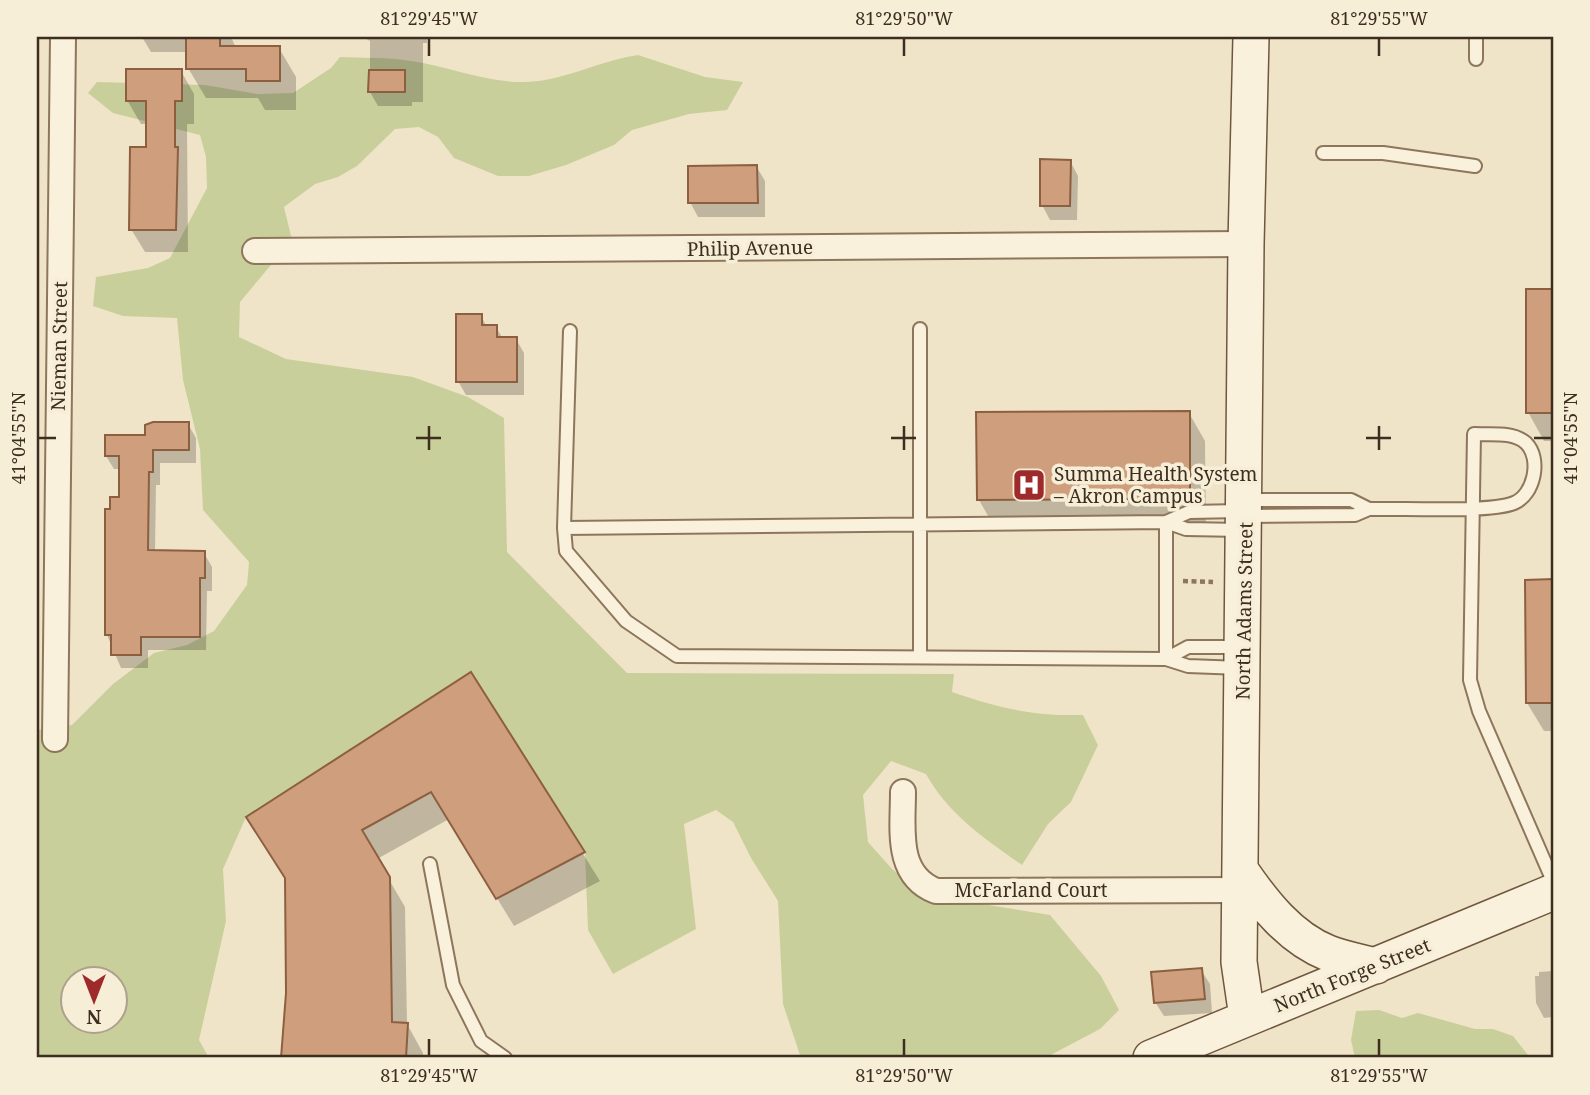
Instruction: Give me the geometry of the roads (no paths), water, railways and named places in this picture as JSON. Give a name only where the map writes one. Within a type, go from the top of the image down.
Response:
[{"type":"street","name":"Nieman Street","points":[[55,739],[63,37]]},
{"type":"street","name":"North Adams Street","points":[[1247,1017],[1239,962],[1246,244],[1251,37]]},
{"type":"street","name":"Philip Avenue","points":[[255,251],[1246,244]]},
{"type":"street","name":"McFarland Court","points":[[903,792],[903,845],[908,868],[922,885],[936,891],[1240,880]]},
{"type":"street","points":[[1240,880],[1306,942],[1328,953],[1376,966]]},
{"type":"street","name":"North Forge Street","points":[[1151,1058],[1189,1051],[1247,1017],[1553,892]]},
{"type":"lane","points":[[1476,37],[1476,59]]},
{"type":"lane","points":[[1323,153],[1383,153],[1475,166]]},
{"type":"lane","points":[[920,329],[920,656]]},
{"type":"lane","points":[[569,331],[564,528],[566,551],[626,621],[677,656],[1166,659],[1188,666],[1243,657]]},
{"type":"lane","points":[[564,528],[1166,522],[1186,529],[1245,514],[1351,500],[1369,509],[1474,507],[1500,507],[1516,503],[1529,493],[1534,477],[1533,459],[1527,444],[1513,436],[1474,434],[1474,507],[1470,680],[1479,711],[1553,881]]},
{"type":"lane","points":[[1166,522],[1189,512],[1245,514]]},
{"type":"lane","points":[[1166,522],[1166,659]]},
{"type":"lane","points":[[1166,659],[1188,647],[1243,657]]},
{"type":"lane","points":[[430,864],[453,985],[481,1041],[505,1058]]},
{"type":"place","name":"Summa Health System – Akron Campus","points":[[1029,485]]}]
